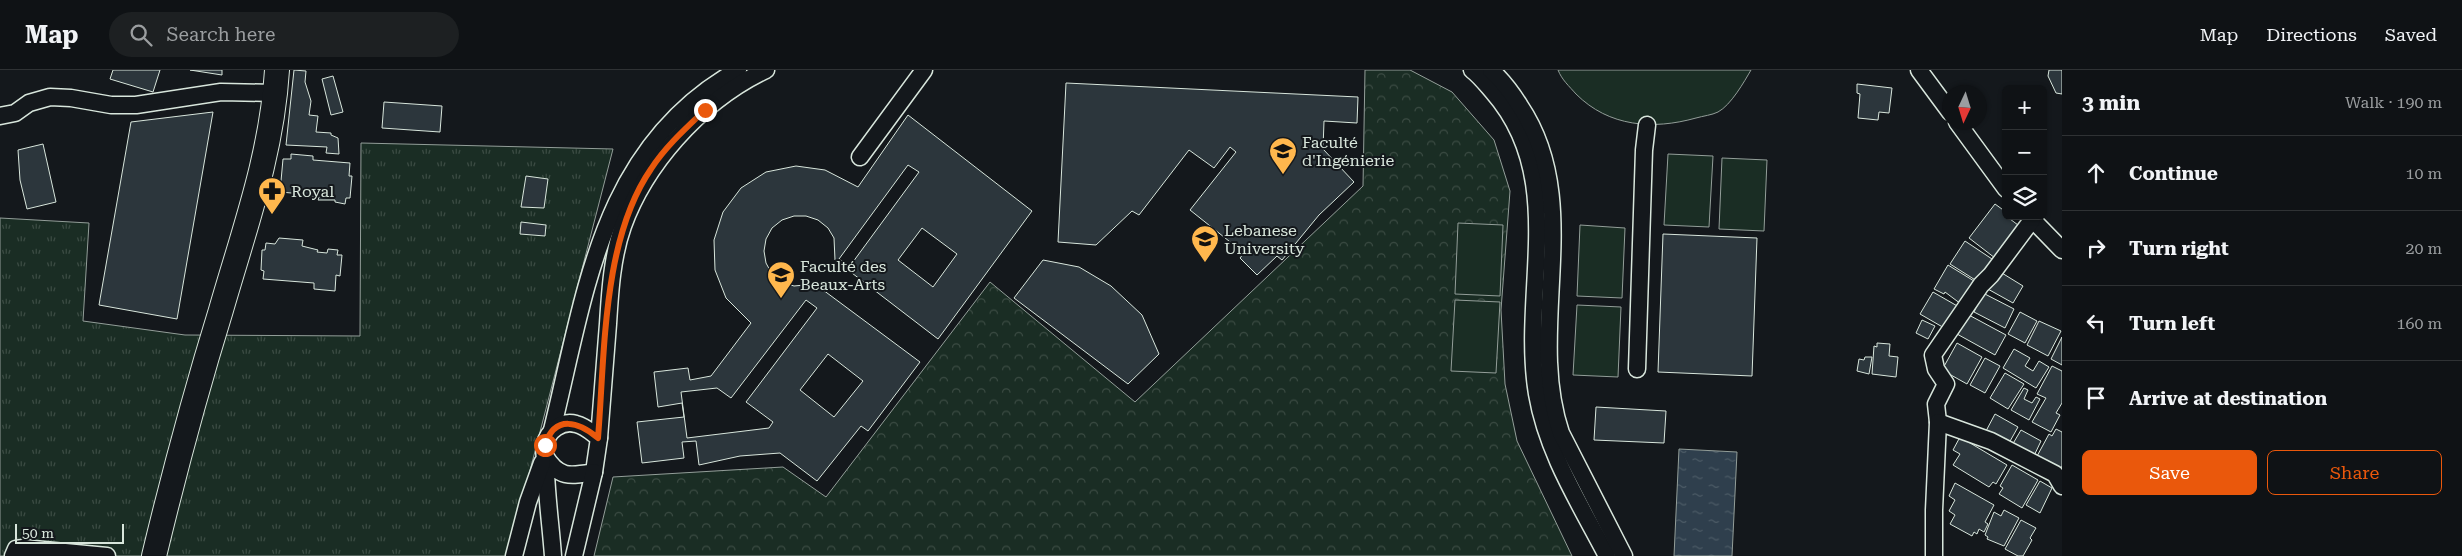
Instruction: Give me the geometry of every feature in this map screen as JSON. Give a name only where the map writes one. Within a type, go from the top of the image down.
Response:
[{"type":"highway","points":[[154,556],[204,365],[256,195],[272,126],[277,70]]},
{"type":"street","points":[[553,556],[548,517],[545,455],[547,437],[552,430],[586,290],[610,216],[635,165],[652,142],[676,115],[721,80],[738,70]]},
{"type":"street","points":[[574,556],[594,472],[616,251],[632,204],[651,169],[686,128],[705,110],[735,88],[766,70]]},
{"type":"street","points":[[860,157],[924,70]]},
{"type":"street","points":[[1472,70],[1501,101],[1515,122],[1527,149],[1534,172],[1537,222],[1533,346],[1537,395],[1554,455],[1607,556]]},
{"type":"street","points":[[1491,70],[1512,94],[1527,116],[1540,144],[1549,174],[1552,217],[1549,372],[1554,413],[1564,441],[1624,556]]},
{"type":"street","points":[[1919,70],[1942,101]]},
{"type":"street","points":[[0,116],[15,113],[29,103],[50,97],[111,105],[136,105],[221,92],[276,94]]},
{"type":"street","points":[[1637,369],[1644,150],[1647,125]]},
{"type":"street","points":[[1963,130],[2002,184]]},
{"type":"street","points":[[1934,556],[1938,422],[1936,404],[1946,384],[1936,369],[1933,355],[1981,285],[1991,275],[2030,220]]},
{"type":"street","points":[[2033,220],[2062,250]]},
{"type":"street","points":[[1938,422],[1991,441],[2055,474],[2062,486]]},
{"type":"street","points":[[552,430],[562,424],[574,423],[585,427],[598,438]]},
{"type":"street","points":[[545,455],[552,468],[563,475],[594,472]]},
{"type":"street","points":[[514,556],[528,502],[545,455]]},
{"type":"street","points":[[13,556],[16,549],[23,548],[107,556]]},
{"type":"green space","points":[[1365,70],[1410,70],[1452,92],[1494,140],[1510,191],[1501,310],[1505,384],[1517,441],[1572,556],[594,556],[613,477],[783,467],[826,497],[990,282],[1135,402],[1363,186]]},
{"type":"green space","points":[[1558,70],[1751,70],[1732,99],[1718,112],[1680,122],[1648,124],[1632,123],[1617,119],[1589,105],[1576,94]]},
{"type":"green space","points":[[361,143],[613,149],[508,556],[0,556],[0,218],[89,223],[83,321],[185,335],[360,336]]},
{"type":"green space","points":[[1668,154],[1713,156],[1709,227],[1664,225]]},
{"type":"green space","points":[[1722,158],[1767,160],[1764,231],[1719,229]]},
{"type":"green space","points":[[1458,223],[1503,225],[1500,296],[1455,294]]},
{"type":"green space","points":[[1580,225],[1625,228],[1622,298],[1577,296]]},
{"type":"green space","points":[[1455,300],[1500,302],[1496,373],[1451,371]]},
{"type":"green space","points":[[1577,305],[1621,307],[1618,377],[1573,375]]},
{"type":"water","points":[[1679,449],[1737,452],[1732,556],[1674,556]]},
{"type":"building","points":[[113,70],[160,70],[153,92],[110,79]]},
{"type":"building","points":[[190,70],[222,70],[222,75]]},
{"type":"building","points":[[294,70],[306,71],[305,82],[311,101],[309,115],[318,116],[316,132],[331,133],[331,135],[338,138],[339,154],[326,153],[327,147],[286,145]]},
{"type":"building","points":[[2049,70],[2062,70],[2062,94],[2056,93],[2048,76]]},
{"type":"building","points":[[333,76],[343,112],[331,115],[322,79]]},
{"type":"building","name":"Faculté d'Ingénierie","points":[[1066,83],[1358,97],[1357,123],[1324,121],[1323,149],[1354,182],[1319,215],[1282,260],[1277,256],[1257,275],[1240,258],[1244,253],[1190,210],[1236,152],[1230,147],[1214,168],[1189,150],[1139,215],[1132,211],[1096,245],[1058,242]]},
{"type":"building","points":[[1857,84],[1892,88],[1889,113],[1879,112],[1878,120],[1858,118],[1860,94],[1857,93]]},
{"type":"building","points":[[384,102],[442,106],[440,132],[382,128]]},
{"type":"building","points":[[213,112],[177,319],[99,305],[131,122]]},
{"type":"building","name":"Faculté des Beaux-Arts","points":[[908,115],[1032,211],[938,339],[835,260],[834,238],[828,228],[818,220],[806,216],[794,216],[782,220],[772,228],[766,239],[764,251],[766,263],[772,274],[782,282],[794,286],[815,284],[920,362],[868,431],[861,426],[817,481],[780,453],[740,456],[699,465],[696,441],[682,442],[684,458],[642,463],[637,422],[684,417],[682,403],[658,407],[654,372],[688,368],[690,380],[711,376],[751,323],[726,298],[715,270],[714,240],[723,212],[741,188],[766,172],[796,166],[825,170],[858,187]],"holes":[[[908,165],[919,172],[850,266],[839,259]],[[922,228],[957,254],[933,287],[898,260]],[[806,300],[817,308],[746,402],[773,422],[769,428],[687,438],[681,392],[717,388],[731,398]],[[828,354],[863,381],[834,417],[800,390]]]},
{"type":"building","points":[[43,144],[56,202],[27,209],[20,180],[18,150]]},
{"type":"building","points":[[291,154],[313,156],[313,160],[350,163],[349,176],[352,176],[350,198],[346,198],[345,204],[335,202],[335,200],[318,200],[319,197],[303,197],[303,194],[280,192],[283,159],[291,159]]},
{"type":"building","points":[[526,176],[548,179],[544,208],[521,207]]},
{"type":"building","points":[[1995,204],[2002,209],[2002,220],[2011,220],[2018,225],[1995,258],[1969,238]]},
{"type":"building","points":[[521,222],[546,225],[545,236],[520,234]]},
{"type":"building","points":[[1663,234],[1757,238],[1752,376],[1658,372]]},
{"type":"building","points":[[279,238],[303,240],[302,246],[318,250],[317,252],[327,253],[328,249],[338,250],[337,255],[342,255],[340,276],[336,275],[335,291],[314,289],[314,283],[263,279],[264,271],[261,270],[262,250],[265,250],[266,243],[275,244]]},
{"type":"building","points":[[1965,241],[1995,261],[1980,283],[1950,264]]},
{"type":"building","points":[[1043,260],[1079,267],[1111,286],[1142,315],[1159,354],[1128,384],[1014,298]]},
{"type":"building","points":[[1948,265],[1974,281],[1961,304],[1945,292],[1944,294],[1934,289]]},
{"type":"building","points":[[1997,270],[2023,286],[2013,303],[1986,288]]},
{"type":"building","points":[[1933,292],[1959,307],[1946,329],[1920,314]]},
{"type":"building","points":[[1983,293],[2014,309],[2005,328],[1974,312]]},
{"type":"building","points":[[2020,312],[2037,321],[2025,343],[2008,334]]},
{"type":"building","points":[[1967,314],[2006,335],[1995,355],[1957,334]]},
{"type":"building","points":[[1922,320],[1935,326],[1928,339],[1916,333]]},
{"type":"building","points":[[2039,321],[2061,331],[2048,356],[2027,345]]},
{"type":"building","points":[[2062,337],[2062,365],[2051,359]]},
{"type":"building","points":[[1877,343],[1890,344],[1889,356],[1898,357],[1896,377],[1872,374],[1874,346],[1877,347]]},
{"type":"building","points":[[1957,343],[1982,357],[1967,384],[1942,370]]},
{"type":"building","points":[[2014,349],[2030,358],[2025,366],[2033,371],[2039,361],[2049,367],[2036,388],[2003,368]]},
{"type":"building","points":[[1865,357],[1872,357],[1869,374],[1857,371],[1859,359],[1864,360]]},
{"type":"building","points":[[1985,358],[2000,366],[1985,393],[1970,385]]},
{"type":"building","points":[[2052,366],[2062,371],[2062,403],[2056,413],[2060,415],[2051,432],[2032,422],[2046,398],[2037,394]]},
{"type":"building","points":[[2005,373],[2024,384],[2008,409],[1990,398]]},
{"type":"building","points":[[2024,388],[2028,390],[2024,399],[2032,403],[2036,397],[2040,399],[2029,420],[2011,410]]},
{"type":"building","points":[[1596,407],[1666,411],[1664,443],[1594,440]]},
{"type":"building","points":[[1995,414],[2018,427],[2009,443],[1986,431]]},
{"type":"building","points":[[2056,429],[2062,432],[2062,466],[2059,471],[2036,458],[2049,434],[2052,436]]},
{"type":"building","points":[[2021,430],[2041,441],[2032,460],[2011,447]]},
{"type":"building","points":[[1960,437],[2007,465],[1996,484],[1993,482],[1989,487],[1953,465],[1960,454],[1953,450]]},
{"type":"building","points":[[2012,465],[2038,480],[2022,508],[1999,494],[2003,488],[2000,486]]},
{"type":"building","points":[[2040,481],[2052,488],[2040,513],[2026,505]]},
{"type":"building","points":[[1955,483],[1994,505],[1985,522],[1988,524],[1984,532],[1979,529],[1977,534],[1974,532],[1972,536],[1950,524],[1955,515],[1949,511],[1955,500],[1949,496]]},
{"type":"building","points":[[2004,510],[2019,518],[2004,546],[1987,539],[1988,537],[1985,535],[1994,512],[2001,516]]},
{"type":"building","points":[[2021,520],[2036,528],[2023,556],[2018,556],[2005,549]]},
{"type":"place","name":"Faculté d'Ingénierie","points":[[1283,175]]},
{"type":"place","name":"Royal","points":[[272,215]]},
{"type":"place","name":"Lebanese University","points":[[1205,263]]},
{"type":"place","name":"Faculté des Beaux-Arts","points":[[781,299]]},
{"type":"route","points":[[545,445],[547,437],[552,430],[562,424],[574,423],[585,427],[598,438],[610,297],[616,251],[623,227],[632,204],[651,169],[686,128],[705,110]]}]
